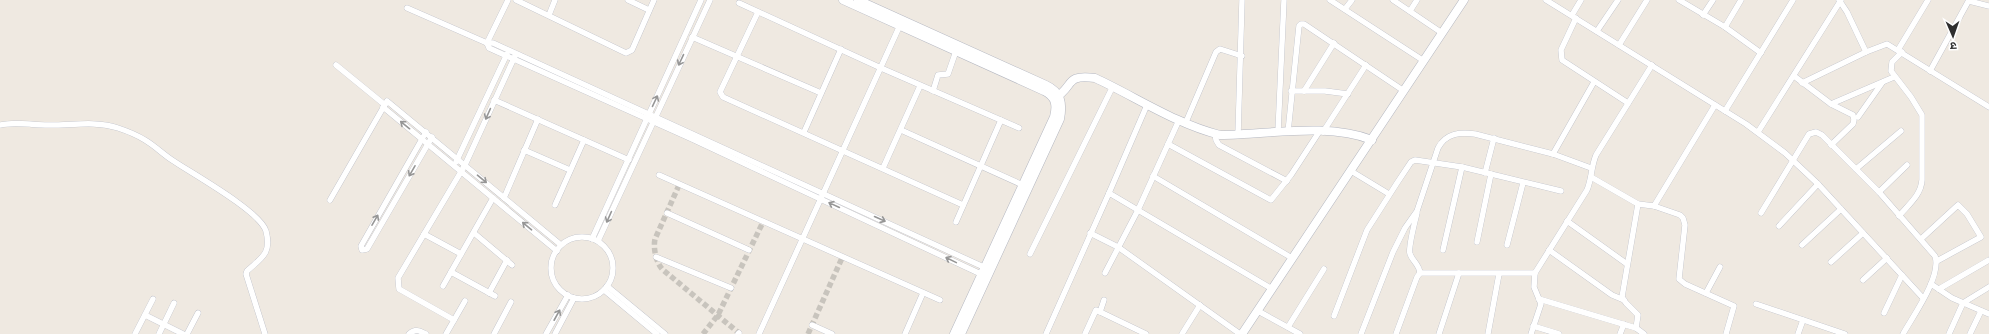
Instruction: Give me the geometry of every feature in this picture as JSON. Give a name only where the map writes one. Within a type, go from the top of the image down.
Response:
[{"type":"street","points":[[487,43],[508,0]]},
{"type":"street","points":[[516,0],[626,53],[632,50],[654,0]]},
{"type":"street","points":[[549,15],[555,0]]},
{"type":"street","points":[[628,0],[649,10]]},
{"type":"street","points":[[598,241],[702,0]]},
{"type":"street","points":[[592,239],[629,160],[710,0]]},
{"type":"street","points":[[843,0],[1046,84],[1055,90],[1056,105],[1054,117],[986,272],[961,334]]},
{"type":"street","points":[[858,0],[956,51],[1056,97]]},
{"type":"street","points":[[1238,135],[1242,56],[1242,0]]},
{"type":"street","points":[[1278,132],[1284,0]]},
{"type":"street","points":[[1330,0],[1424,61]]},
{"type":"street","points":[[1345,9],[1352,0]]},
{"type":"street","points":[[1393,0],[1442,33]]},
{"type":"street","points":[[1410,11],[1417,0]]},
{"type":"street","points":[[1090,233],[1118,247],[1241,334],[1258,311],[1464,0]]},
{"type":"street","points":[[1546,0],[1758,132],[1793,160],[1818,184],[1923,298]]},
{"type":"street","points":[[1581,0],[1561,50],[1562,60],[1594,82],[1628,102]]},
{"type":"street","points":[[1598,31],[1618,0]]},
{"type":"street","points":[[1619,45],[1647,0]]},
{"type":"street","points":[[1679,0],[1725,27],[1761,53]]},
{"type":"street","points":[[1703,15],[1713,0]]},
{"type":"street","points":[[1725,27],[1741,0]]},
{"type":"street","points":[[1725,111],[1793,0]]},
{"type":"street","points":[[1840,0],[1866,52]]},
{"type":"street","points":[[1758,132],[1840,0]]},
{"type":"street","points":[[1899,216],[1921,189],[1923,122],[1920,110],[1894,77],[1890,67],[1928,0]]},
{"type":"street","points":[[1930,71],[1969,0],[1989,6]]},
{"type":"street","points":[[739,3],[920,86],[1019,128]]},
{"type":"street","points":[[407,8],[487,43],[489,48],[515,56],[986,272]]},
{"type":"street","points":[[758,12],[736,56],[720,92],[721,95],[963,205]]},
{"type":"street","points":[[759,334],[901,23]]},
{"type":"street","points":[[1288,132],[1299,26],[1304,24],[1404,91]]},
{"type":"street","points":[[692,37],[821,93]]},
{"type":"street","points":[[1304,91],[1334,44]]},
{"type":"street","points":[[1802,83],[1885,44],[1900,51],[1989,107]]},
{"type":"street","points":[[804,132],[841,49]]},
{"type":"street","points":[[1105,273],[1138,210],[1168,144],[1182,121],[1216,52],[1220,49],[1242,56]]},
{"type":"street","points":[[933,91],[938,75],[948,74],[956,51]]},
{"type":"street","points":[[455,166],[507,53]]},
{"type":"street","points":[[454,320],[399,288],[397,284],[398,278],[466,165],[515,56]]},
{"type":"street","points":[[336,65],[385,104],[426,132],[561,245]]},
{"type":"street","points":[[1168,144],[1271,200],[1287,181],[1348,94],[1366,65]]},
{"type":"street","points":[[1531,334],[1540,309],[1539,299],[1534,287],[1535,274],[1587,190],[1591,168],[1596,155],[1652,65]]},
{"type":"street","points":[[1056,97],[1074,78],[1082,76],[1095,78],[1147,105],[1182,121],[1215,133],[1238,135],[1278,132],[1321,132],[1360,135],[1372,140]]},
{"type":"street","points":[[1794,76],[1831,104],[1853,115],[1854,120],[1843,134],[1831,145]]},
{"type":"street","points":[[1831,104],[1894,77]]},
{"type":"street","points":[[1553,154],[1594,82]]},
{"type":"street","points":[[1858,117],[1882,82]]},
{"type":"street","points":[[883,168],[920,86]]},
{"type":"street","points":[[1030,254],[1113,86]]},
{"type":"street","points":[[1291,92],[1304,91],[1348,94]]},
{"type":"street","points":[[494,100],[629,160]]},
{"type":"street","points":[[385,104],[422,139],[557,251]]},
{"type":"street","points":[[330,200],[385,104]]},
{"type":"street","points":[[1046,334],[1147,105]]},
{"type":"street","points":[[1654,206],[1715,105]]},
{"type":"street","points":[[504,198],[538,119]]},
{"type":"street","points":[[956,222],[1001,120]]},
{"type":"street","points":[[0,125],[11,122],[47,125],[79,123],[116,127],[146,140],[172,160],[246,210],[262,223],[266,230],[266,251],[263,258],[249,269],[246,274],[265,334]]},
{"type":"street","points":[[901,130],[1024,186]]},
{"type":"street","points":[[1856,169],[1901,131]]},
{"type":"street","points":[[426,132],[361,246],[362,250],[367,249],[432,137]]},
{"type":"street","points":[[1761,213],[1809,134],[1813,132],[1822,135],[1879,192],[1935,256],[1937,261],[1931,284],[1903,334]]},
{"type":"street","points":[[1215,133],[1216,140],[1219,145],[1287,181]]},
{"type":"street","points":[[1396,334],[1417,276],[1420,273],[1418,263],[1411,256],[1409,249],[1417,211],[1432,162],[1442,142],[1454,134],[1464,133],[1494,138],[1553,154],[1591,168]]},
{"type":"street","points":[[1477,242],[1494,138]]},
{"type":"street","points":[[555,205],[584,140]]},
{"type":"street","points":[[524,150],[570,170]]},
{"type":"street","points":[[1334,316],[1367,230],[1411,162],[1419,159],[1462,167],[1560,191]]},
{"type":"street","points":[[1879,192],[1907,165]]},
{"type":"street","points":[[1444,250],[1462,167]]},
{"type":"street","points":[[1350,171],[1389,194]]},
{"type":"street","points":[[659,175],[802,240],[940,300]]},
{"type":"street","points":[[1153,176],[1292,258]]},
{"type":"street","points":[[1590,177],[1638,204],[1654,206],[1680,215],[1683,218],[1686,225],[1679,279],[1685,284],[1734,306],[1726,334]]},
{"type":"street","points":[[1507,245],[1524,183]]},
{"type":"street","points":[[1779,226],[1818,184]]},
{"type":"street","points":[[1109,193],[1272,289]]},
{"type":"street","points":[[443,286],[493,198]]},
{"type":"street","points":[[1624,300],[1622,293],[1638,204]]},
{"type":"street","points":[[1921,240],[1958,205],[1967,214],[1981,237],[1937,261]]},
{"type":"street","points":[[1802,245],[1841,209]]},
{"type":"street","points":[[1360,334],[1392,252],[1405,228],[1417,211]]},
{"type":"street","points":[[667,213],[749,250]]},
{"type":"street","points":[[1567,221],[1627,264]]},
{"type":"street","points":[[474,233],[512,265]]},
{"type":"street","points":[[1831,262],[1863,233]]},
{"type":"street","points":[[424,234],[461,254]]},
{"type":"street","points":[[583,237],[592,239],[598,241],[606,248],[613,262],[612,277],[606,288],[591,298],[574,298],[559,288],[552,275],[551,265],[561,245],[573,238],[583,237]]},
{"type":"street","points":[[1549,250],[1612,295],[1624,300],[1638,315],[1636,328]]},
{"type":"street","points":[[656,256],[731,288]]},
{"type":"street","points":[[1863,280],[1887,258]]},
{"type":"street","points":[[489,293],[507,260]]},
{"type":"street","points":[[1939,289],[1989,260]]},
{"type":"street","points":[[1706,293],[1720,267]]},
{"type":"street","points":[[1288,327],[1324,269]]},
{"type":"street","points":[[451,272],[495,296]]},
{"type":"street","points":[[954,334],[986,272]]},
{"type":"street","points":[[1420,273],[1535,274]]},
{"type":"street","points":[[1439,334],[1459,273]]},
{"type":"street","points":[[1488,334],[1499,274]]},
{"type":"street","points":[[1884,313],[1902,275]]},
{"type":"street","points":[[1931,284],[1964,303],[1989,314]]},
{"type":"street","points":[[1948,334],[1964,303],[1989,287]]},
{"type":"street","points":[[606,288],[657,334]]},
{"type":"street","points":[[606,288],[665,334]]},
{"type":"street","points":[[904,334],[923,293]]},
{"type":"street","points":[[546,334],[568,295]]},
{"type":"street","points":[[555,334],[574,298]]},
{"type":"street","points":[[135,334],[153,299]]},
{"type":"street","points":[[1539,299],[1624,324],[1636,328],[1644,334]]},
{"type":"street","points":[[1100,312],[1104,300]]},
{"type":"street","points":[[446,334],[465,301]]},
{"type":"street","points":[[494,334],[511,302]]},
{"type":"street","points":[[159,334],[174,303]]},
{"type":"street","points":[[1756,304],[1845,334]]},
{"type":"street","points":[[1182,334],[1200,305]]},
{"type":"street","points":[[1085,334],[1096,310],[1146,334]]},
{"type":"street","points":[[1258,311],[1300,334]]},
{"type":"street","points":[[1970,334],[1980,311]]},
{"type":"street","points":[[188,334],[198,313]]},
{"type":"street","points":[[145,315],[183,334]]},
{"type":"street","points":[[1798,334],[1803,320]]},
{"type":"street","points":[[1620,334],[1624,324]]},
{"type":"street","points":[[812,325],[832,334]]},
{"type":"street","points":[[1533,326],[1559,334]]},
{"type":"street","points":[[409,334],[413,330],[418,330],[426,334]]},
{"type":"tunnel","points":[[679,185],[655,239],[654,243],[658,263],[662,269],[740,334]]},
{"type":"tunnel","points":[[703,334],[718,315],[763,222]]},
{"type":"tunnel","points":[[808,334],[842,258]]}]
